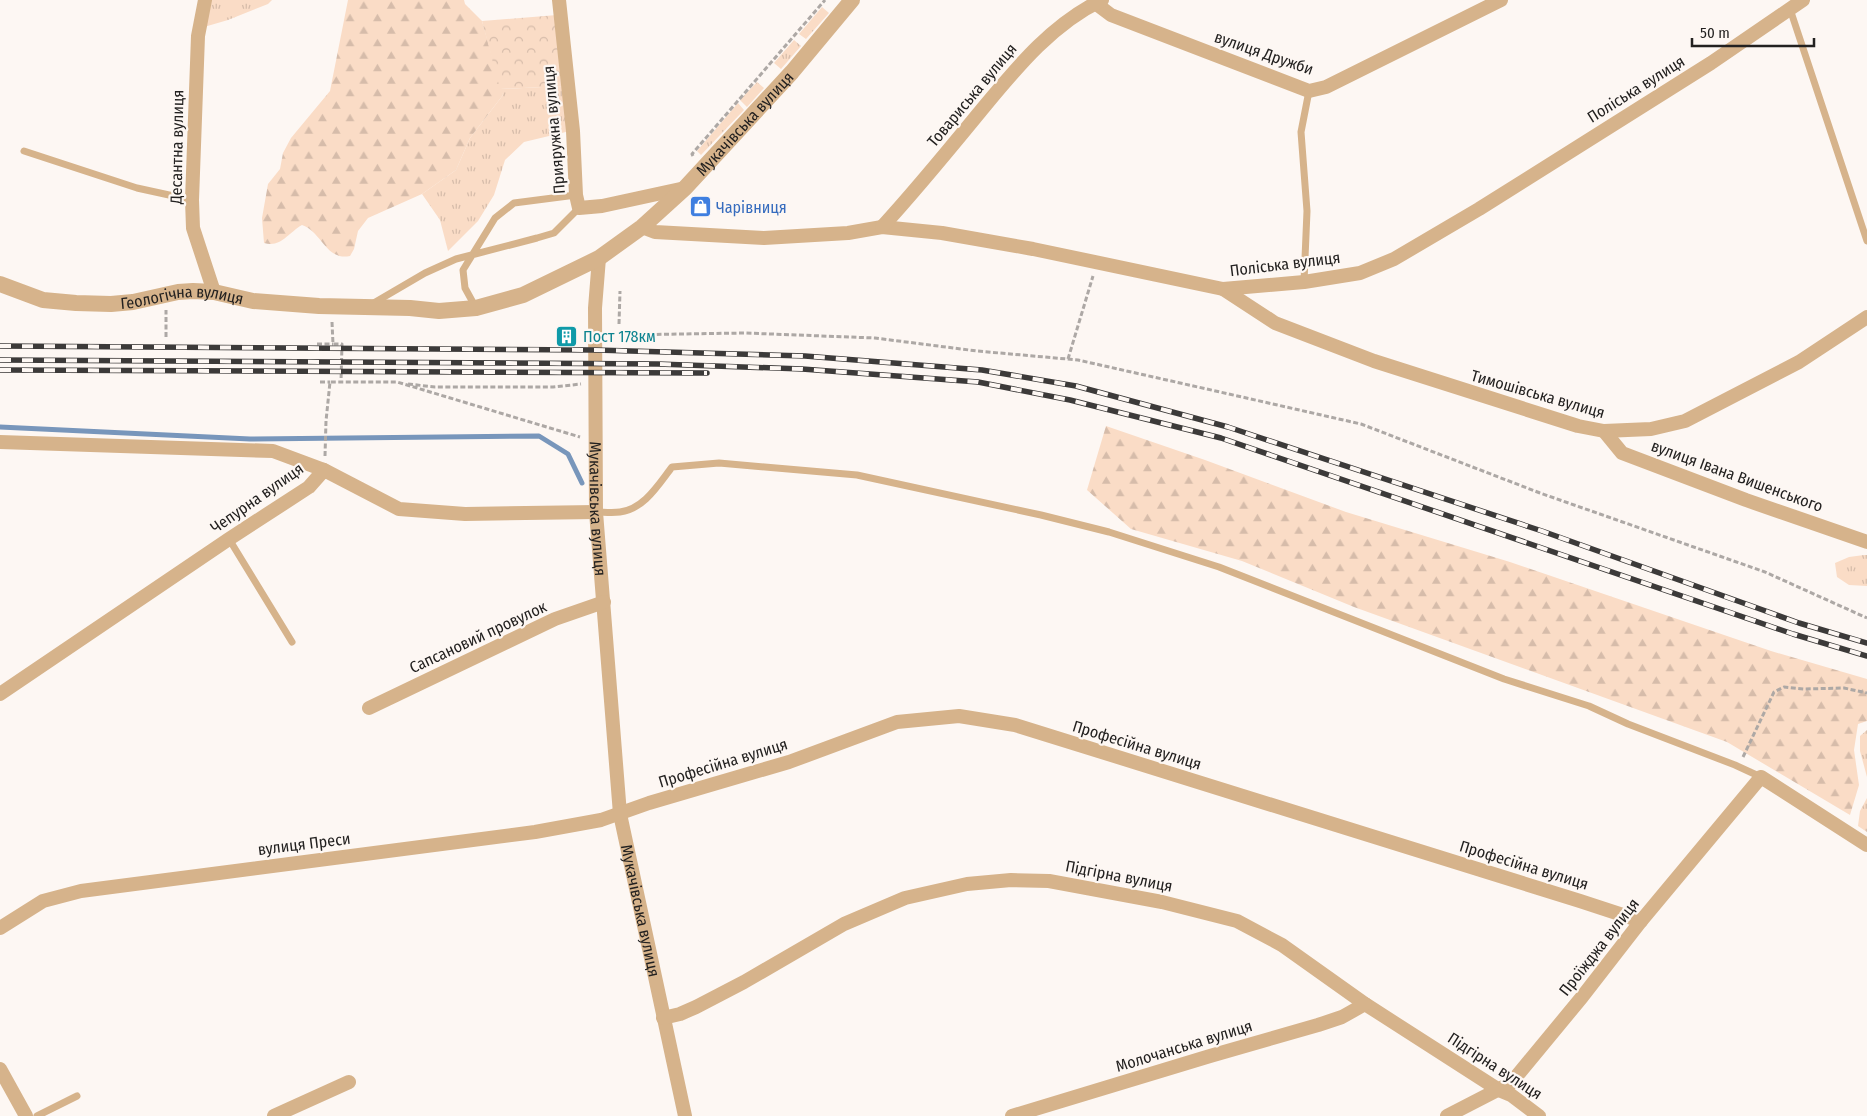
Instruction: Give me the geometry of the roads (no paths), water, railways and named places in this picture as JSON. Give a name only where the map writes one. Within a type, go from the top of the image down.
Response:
[{"type":"street","name":"Десантна вулиця","points":[[205,0],[198,36],[192,200],[193,228],[214,292]]},
{"type":"street","name":"Прияружна вулиця","points":[[559,0],[573,131],[578,202],[602,206],[685,188]]},
{"type":"street","name":"Мукачівська вулиця","points":[[685,1116],[620,814],[596,512],[595,308],[599,258],[642,227],[685,188],[792,72],[852,0]]},
{"type":"street","name":"вулиця Дружби","points":[[1099,2],[1111,15],[1309,91],[1334,83],[1501,0]]},
{"type":"street","name":"Поліська вулиця","points":[[642,227],[655,232],[764,238],[848,233],[882,227],[942,233],[1033,249],[1223,289],[1304,282],[1360,273],[1394,259],[1479,209],[1711,63],[1802,0]]},
{"type":"street","name":"Товариська вулиця","points":[[882,227],[1024,59],[1056,30],[1099,2]]},
{"type":"street","name":"Геологічна вулиця","points":[[0,284],[43,300],[76,304],[133,302],[178,292],[194,291],[214,292],[253,301],[439,311],[476,308],[523,295],[599,258]]},
{"type":"street","name":"Тимошівська вулиця","points":[[1223,289],[1275,323],[1374,361],[1578,426],[1604,431],[1651,429],[1685,421],[1798,362],[1867,317]]},
{"type":"street","name":"вулиця Івана Вишенського","points":[[1604,431],[1622,453],[1746,500],[1867,542]]},
{"type":"street","points":[[0,442],[273,450],[324,470]]},
{"type":"street","name":"Чепурна вулиця","points":[[0,694],[308,487],[324,470],[399,509],[465,514],[596,512]]},
{"type":"street","name":"Сапсановий провулок","points":[[369,708],[556,619],[604,602]]},
{"type":"street","name":"Професійна вулиця","points":[[620,814],[789,762],[896,722],[959,716],[1015,725],[1640,921]]},
{"type":"street","points":[[1761,777],[1867,845]]},
{"type":"street","name":"Проїжджа вулиця","points":[[1447,1116],[1511,1083],[1544,1044],[1640,921],[1761,777]]},
{"type":"street","name":"вулиця Преси","points":[[0,928],[43,901],[81,891],[535,832],[601,820],[620,814]]},
{"type":"street","name":"Підгірна вулиця","points":[[663,1018],[680,1014],[696,1007],[744,982],[844,924],[905,898],[967,884],[1011,880],[1049,881],[1162,902],[1237,921],[1282,945],[1365,1004],[1499,1090],[1511,1095],[1539,1116]]},
{"type":"street","name":"Молочанська вулиця","points":[[1012,1116],[1318,1025],[1342,1017],[1365,1004]]},
{"type":"street","points":[[0,1069],[26,1116]]},
{"type":"street","points":[[274,1116],[349,1082]]},
{"type":"lane","points":[[1790,9],[1867,241]]},
{"type":"lane","points":[[1304,282],[1308,211],[1302,132],[1309,91]]},
{"type":"lane","points":[[24,151],[137,188],[192,200]]},
{"type":"lane","points":[[366,307],[456,259],[554,233],[578,202]]},
{"type":"lane","points":[[476,308],[465,288],[463,270],[495,218],[514,203],[578,202]]},
{"type":"lane","points":[[596,512],[620,512],[638,506],[655,489],[672,467],[719,463],[857,475],[1041,515],[1109,532],[1219,567],[1504,679],[1589,706],[1628,724],[1735,765],[1761,777]]},
{"type":"lane","points":[[229,539],[292,642]]},
{"type":"lane","points":[[37,1116],[77,1096]]},
{"type":"waterway","points":[[0,427],[250,439],[539,436],[568,454],[582,483]]},
{"type":"railway","points":[[0,346],[595,350],[805,356],[982,370],[1076,386],[1228,427],[1542,531],[1799,623],[1867,643]]},
{"type":"railway","points":[[0,360],[658,364],[802,369],[978,382],[1070,400],[1221,438],[1793,634],[1867,656]]},
{"type":"railway","points":[[0,370],[707,373]]},
{"type":"place","name":"Чарівниця","points":[[700,207]]},
{"type":"place","name":"Пост 178км","points":[[567,336]]}]
